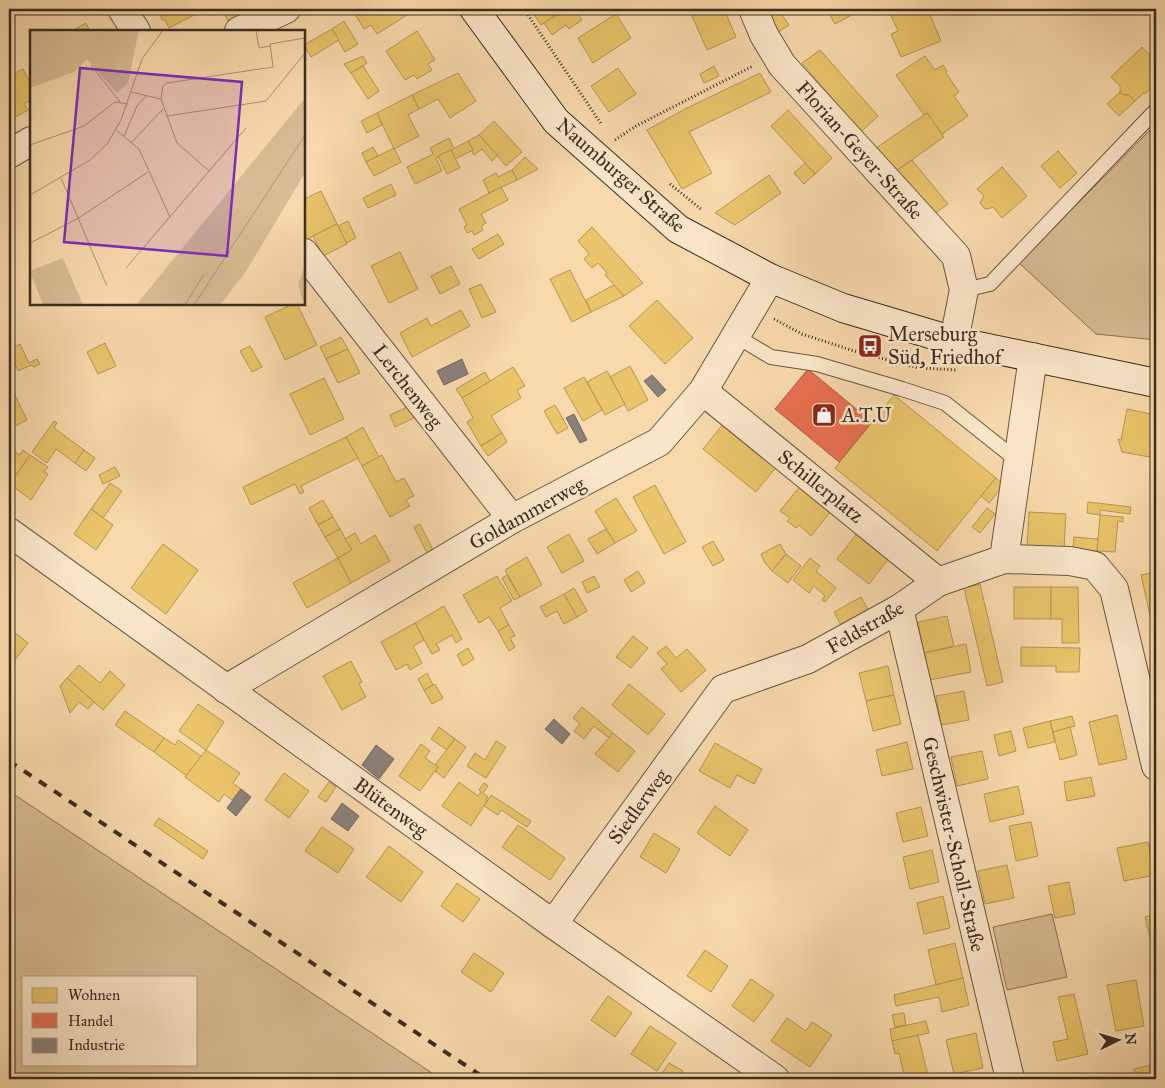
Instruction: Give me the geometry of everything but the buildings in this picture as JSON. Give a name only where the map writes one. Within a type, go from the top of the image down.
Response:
[{"type":"street","points":[[122,9],[135,30]]},
{"type":"street","points":[[241,30],[286,9]]},
{"type":"street","name":"Naumburger Straße","points":[[474,9],[556,121],[678,229],[770,278],[843,308],[954,341],[1156,383]]},
{"type":"street","name":"Florian-Geyer-Straße","points":[[753,9],[764,35],[782,65],[956,256],[964,290],[954,341]]},
{"type":"street","points":[[9,154],[30,142]]},
{"type":"street","name":"Lerchenweg","points":[[305,254],[512,519]]},
{"type":"street","name":"Goldammerweg","points":[[226,689],[512,519],[659,442],[703,391],[770,278]]},
{"type":"street","points":[[1004,559],[1033,356]]},
{"type":"street","name":"Schillerplatz","points":[[703,391],[938,582]]},
{"type":"street","name":"Blütenweg","points":[[9,532],[553,924],[775,1079]]},
{"type":"street","name":"Feldstraße","points":[[723,689],[808,659],[899,610],[938,582],[1004,559],[1070,561],[1095,566],[1114,589],[1156,766]]},
{"type":"street","name":"Geschwister-Scholl-Straße","points":[[899,610],[1010,1079]]},
{"type":"street","name":"Siedlerweg","points":[[553,924],[723,689]]},
{"type":"lane","points":[[964,290],[990,284],[1156,110]]},
{"type":"lane","points":[[736,336],[771,357],[817,364],[945,403],[1018,461]]},
{"type":"path","points":[[524,9],[604,128]]},
{"type":"path","points":[[615,140],[636,126],[775,54]]},
{"type":"path","points":[[610,134],[623,146]]},
{"type":"path","points":[[667,182],[704,212]]},
{"type":"shaded area","points":[[1156,124],[1156,340],[1096,334],[1019,263]]},
{"type":"shaded area","points":[[9,791],[441,1079],[9,1079]]},
{"type":"shaded area","points":[[1052,914],[1067,977],[1007,990],[993,927]]},
{"type":"railway","points":[[9,761],[486,1079]]},
{"type":"place","name":"Merseburg Süd, Friedhof","points":[[870,346]]},
{"type":"place","name":"A.T.U","points":[[824,415]]}]
